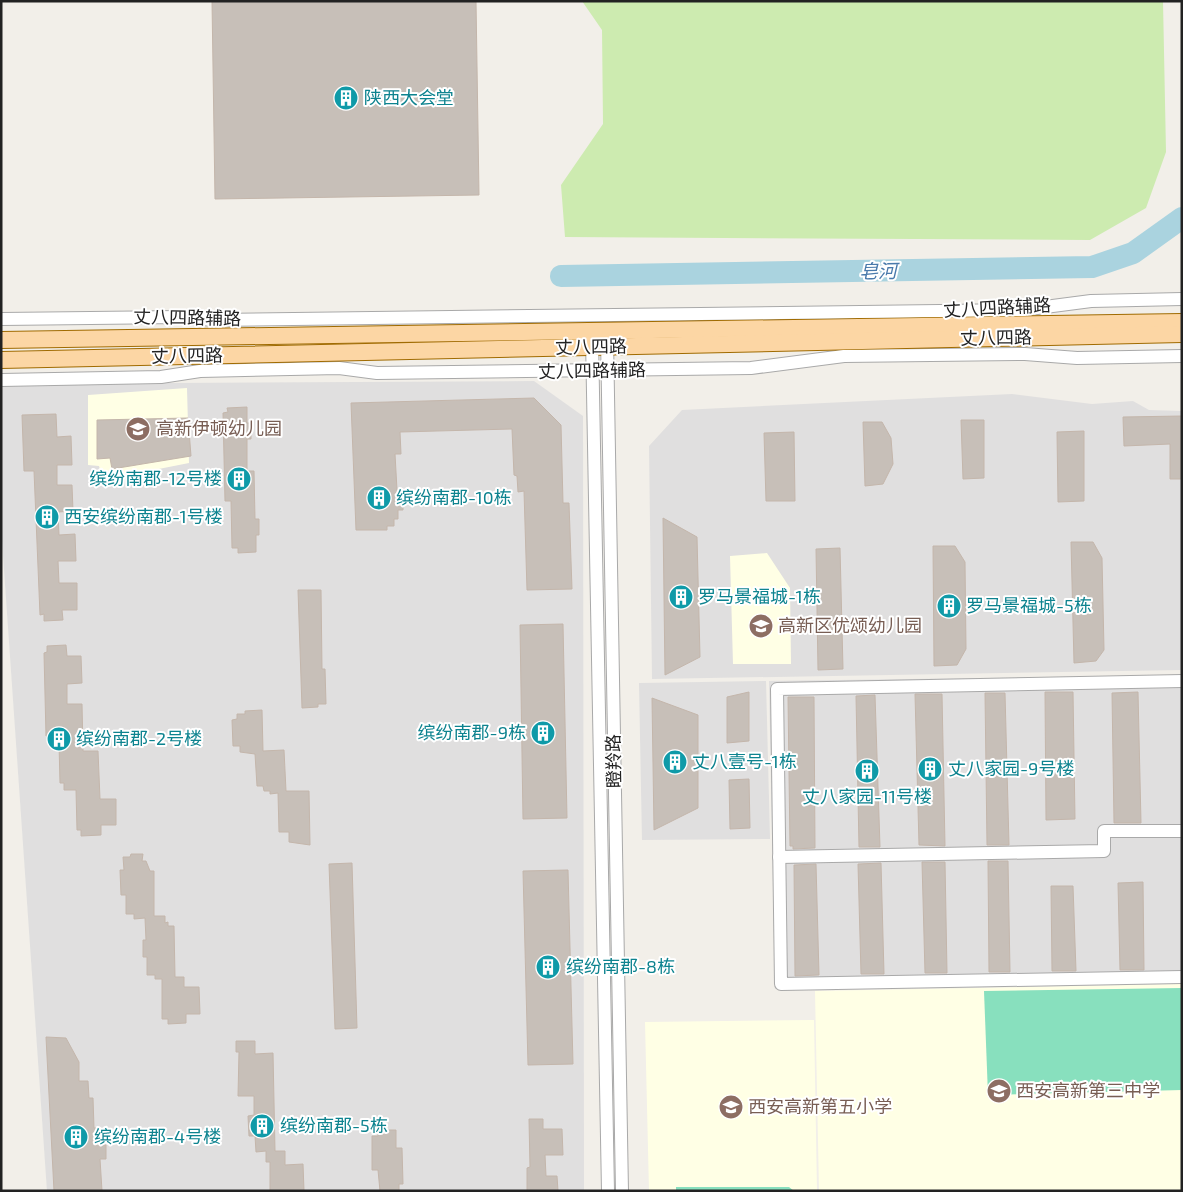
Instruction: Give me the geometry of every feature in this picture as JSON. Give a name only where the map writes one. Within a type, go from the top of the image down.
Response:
[{"type":"main road","name":"丈八四路","points":[[1,360],[599,339],[1182,322]]},
{"type":"main road","name":"丈八四路","points":[[1,340],[599,339],[1182,334]]},
{"type":"street","name":"丈八四路辅路","points":[[1,319],[179,317],[213,320],[1022,310],[1091,301],[1182,299]]},
{"type":"street","name":"瞪羚路","points":[[599,339],[607,370],[622,1191]]},
{"type":"street","name":"瞪羚路","points":[[599,339],[592,371],[608,1191]]},
{"type":"street","name":"丈八四路辅路","points":[[1,380],[161,377],[200,371],[329,368],[377,373],[751,368],[844,356],[1026,354],[1077,358],[1182,356]]},
{"type":"street","points":[[1182,681],[777,689],[781,984],[1182,977]]},
{"type":"street","points":[[779,857],[1104,851],[1104,831],[1182,831]]},
{"type":"shaded area","points":[[534,381],[583,416],[584,1191],[47,1191],[1,526],[1,384]]},
{"type":"shaded area","name":"高新伊顿幼儿园","points":[[187,388],[189,463],[103,480],[99,466],[88,465],[88,395]]},
{"type":"shaded area","points":[[1012,394],[1092,404],[1133,401],[1149,410],[1182,411],[1182,670],[652,679],[649,446],[682,410]]},
{"type":"shaded area","name":"高新区优颂幼儿园","points":[[767,553],[790,588],[791,664],[733,664],[730,556]]},
{"type":"shaded area","points":[[1182,675],[1182,980],[775,989],[769,681]]},
{"type":"shaded area","points":[[766,681],[770,839],[642,840],[639,683]]},
{"type":"shaded area","name":"西安高新第三中学","points":[[1182,984],[1182,1191],[819,1191],[815,991]]},
{"type":"shaded area","name":"西安高新第五小学","points":[[814,1020],[817,1191],[649,1191],[645,1022]]},
{"type":"green space","points":[[582,1],[1163,1],[1166,152],[1146,208],[1090,240],[565,237],[561,185],[603,124],[602,30]]},
{"type":"green space","points":[[1182,988],[1182,1090],[988,1095],[984,991]]},
{"type":"green space","points":[[676,1187],[789,1187],[794,1191],[676,1191]]},
{"type":"building","name":"陕西大会堂","points":[[212,1],[476,1],[479,195],[215,199]]},
{"type":"building","name":"缤纷南郡-10栋","points":[[534,398],[561,425],[563,503],[569,503],[572,589],[527,590],[524,491],[518,492],[517,476],[514,475],[512,429],[400,432],[401,454],[395,454],[397,490],[403,490],[403,510],[398,510],[398,519],[394,519],[394,526],[387,526],[387,530],[356,530],[351,403]]},
{"type":"building","name":"缤纷南郡-12号楼","points":[[247,407],[247,423],[251,423],[251,439],[247,439],[247,471],[254,471],[255,519],[259,519],[259,535],[256,535],[256,552],[238,553],[238,548],[232,548],[231,501],[225,501],[223,413],[228,412],[227,408]]},
{"type":"building","name":"西安缤纷南郡-1号楼","points":[[56,414],[57,437],[71,436],[72,465],[57,465],[57,485],[72,485],[73,511],[58,512],[59,535],[75,534],[76,561],[58,561],[59,583],[77,583],[77,610],[62,610],[63,620],[44,621],[44,614],[40,615],[34,471],[24,471],[22,415]]},
{"type":"building","points":[[1182,416],[1182,479],[1170,479],[1170,444],[1124,446],[1123,417]]},
{"type":"building","points":[[188,418],[191,456],[112,469],[110,458],[97,459],[97,420]]},
{"type":"building","points":[[961,420],[984,420],[984,478],[963,479]]},
{"type":"building","points":[[863,422],[882,422],[891,438],[893,464],[883,484],[865,486]]},
{"type":"building","points":[[1084,431],[1084,501],[1058,502],[1057,432]]},
{"type":"building","points":[[794,432],[795,501],[766,501],[764,433]]},
{"type":"building","name":"罗马景福城-1栋","points":[[663,518],[697,537],[700,657],[665,675]]},
{"type":"building","points":[[1071,542],[1093,542],[1102,558],[1104,650],[1096,661],[1074,663]]},
{"type":"building","name":"罗马景福城-5栋","points":[[933,546],[955,546],[965,562],[966,649],[957,665],[934,666]]},
{"type":"building","points":[[840,548],[843,669],[818,670],[816,549]]},
{"type":"building","points":[[298,590],[321,590],[322,669],[325,669],[326,704],[318,704],[318,707],[302,708]]},
{"type":"building","name":"缤纷南郡-9栋","points":[[563,624],[567,818],[523,819],[520,625]]},
{"type":"building","name":"缤纷南郡-2号楼","points":[[66,645],[67,656],[81,656],[82,683],[67,684],[67,704],[82,704],[83,751],[98,751],[100,799],[116,799],[116,825],[101,825],[101,835],[81,836],[81,830],[77,830],[76,790],[64,790],[64,783],[60,783],[59,743],[50,743],[50,736],[46,736],[44,653],[47,652],[47,646]]},
{"type":"building","points":[[749,692],[749,741],[727,743],[727,697]]},
{"type":"building","points":[[1045,692],[1073,692],[1075,819],[1046,820]]},
{"type":"building","points":[[1138,692],[1141,823],[1114,823],[1112,693]]},
{"type":"building","points":[[985,693],[1005,693],[1009,845],[987,845]]},
{"type":"building","name":"丈八家园-9号楼","points":[[915,694],[942,694],[945,846],[919,845]]},
{"type":"building","name":"丈八家园-11号楼","points":[[875,695],[880,847],[859,847],[856,696]]},
{"type":"building","points":[[788,697],[814,697],[815,848],[793,849],[793,846],[790,846]]},
{"type":"building","name":"丈八壹号-1栋","points":[[652,698],[698,715],[698,808],[654,830]]},
{"type":"building","points":[[262,710],[263,751],[284,750],[286,791],[309,791],[310,845],[289,842],[289,832],[279,832],[278,793],[270,794],[270,791],[264,791],[263,786],[257,786],[255,754],[240,752],[240,746],[233,746],[232,720],[237,719],[237,714],[245,714],[245,711]]},
{"type":"building","points":[[749,779],[750,828],[730,829],[729,780]]},
{"type":"building","points":[[131,854],[143,854],[142,861],[146,861],[150,871],[154,871],[154,916],[165,916],[165,923],[168,922],[168,926],[174,926],[175,977],[184,977],[184,987],[199,987],[200,1014],[186,1014],[186,1023],[168,1024],[168,1019],[162,1019],[162,979],[155,979],[155,975],[147,975],[147,957],[143,957],[143,940],[146,940],[145,918],[134,919],[134,914],[126,914],[126,895],[121,895],[120,870],[124,870],[123,857],[130,857]]},
{"type":"building","points":[[988,861],[1008,861],[1010,972],[989,972]]},
{"type":"building","points":[[922,862],[945,862],[947,973],[925,973]]},
{"type":"building","points":[[352,863],[357,1028],[335,1029],[329,864]]},
{"type":"building","points":[[881,863],[884,974],[861,974],[858,864]]},
{"type":"building","points":[[816,864],[819,975],[795,976],[794,865]]},
{"type":"building","name":"缤纷南郡-8栋","points":[[568,870],[573,1064],[528,1065],[523,871]]},
{"type":"building","points":[[1143,882],[1144,970],[1120,970],[1118,883]]},
{"type":"building","points":[[1051,886],[1073,886],[1076,971],[1052,971]]},
{"type":"building","name":"缤纷南郡-4号楼","points":[[46,1037],[66,1038],[79,1062],[79,1081],[88,1081],[89,1098],[93,1098],[94,1128],[99,1128],[100,1145],[106,1145],[106,1159],[100,1159],[102,1191],[54,1191]]},
{"type":"building","name":"缤纷南郡-5栋","points":[[236,1041],[255,1041],[255,1054],[273,1053],[275,1151],[285,1151],[285,1165],[303,1164],[304,1191],[270,1191],[270,1162],[266,1162],[266,1151],[256,1152],[255,1136],[249,1136],[248,1116],[254,1115],[254,1096],[238,1096],[239,1052],[236,1052]]},
{"type":"building","points":[[529,1119],[543,1119],[543,1129],[562,1129],[563,1155],[545,1155],[546,1176],[557,1176],[558,1191],[527,1191],[527,1168],[530,1167]]},
{"type":"building","points":[[378,1130],[396,1130],[396,1148],[402,1148],[403,1184],[399,1184],[399,1191],[380,1191],[378,1170],[372,1170],[372,1136],[378,1136]]},
{"type":"waterway","name":"皂河","points":[[561,276],[1092,267],[1133,253],[1182,218]]},
{"type":"place","name":"陕西大会堂","points":[[346,98]]},
{"type":"place","name":"高新伊顿幼儿园","points":[[138,429]]},
{"type":"place","name":"缤纷南郡-12号楼","points":[[239,479]]},
{"type":"place","name":"缤纷南郡-10栋","points":[[379,498]]},
{"type":"place","name":"西安缤纷南郡-1号楼","points":[[47,517]]},
{"type":"place","name":"罗马景福城-1栋","points":[[681,597]]},
{"type":"place","name":"罗马景福城-5栋","points":[[949,606]]},
{"type":"place","name":"高新区优颂幼儿园","points":[[761,626]]},
{"type":"place","name":"缤纷南郡-9栋","points":[[543,733]]},
{"type":"place","name":"缤纷南郡-2号楼","points":[[59,739]]},
{"type":"place","name":"丈八壹号-1栋","points":[[675,762]]},
{"type":"place","name":"丈八家园-9号楼","points":[[930,769]]},
{"type":"place","name":"丈八家园-11号楼","points":[[867,771]]},
{"type":"place","name":"缤纷南郡-8栋","points":[[548,967]]},
{"type":"place","name":"西安高新第三中学","points":[[999,1091]]},
{"type":"place","name":"西安高新第五小学","points":[[731,1107]]},
{"type":"place","name":"缤纷南郡-5栋","points":[[262,1126]]},
{"type":"place","name":"缤纷南郡-4号楼","points":[[76,1137]]}]
